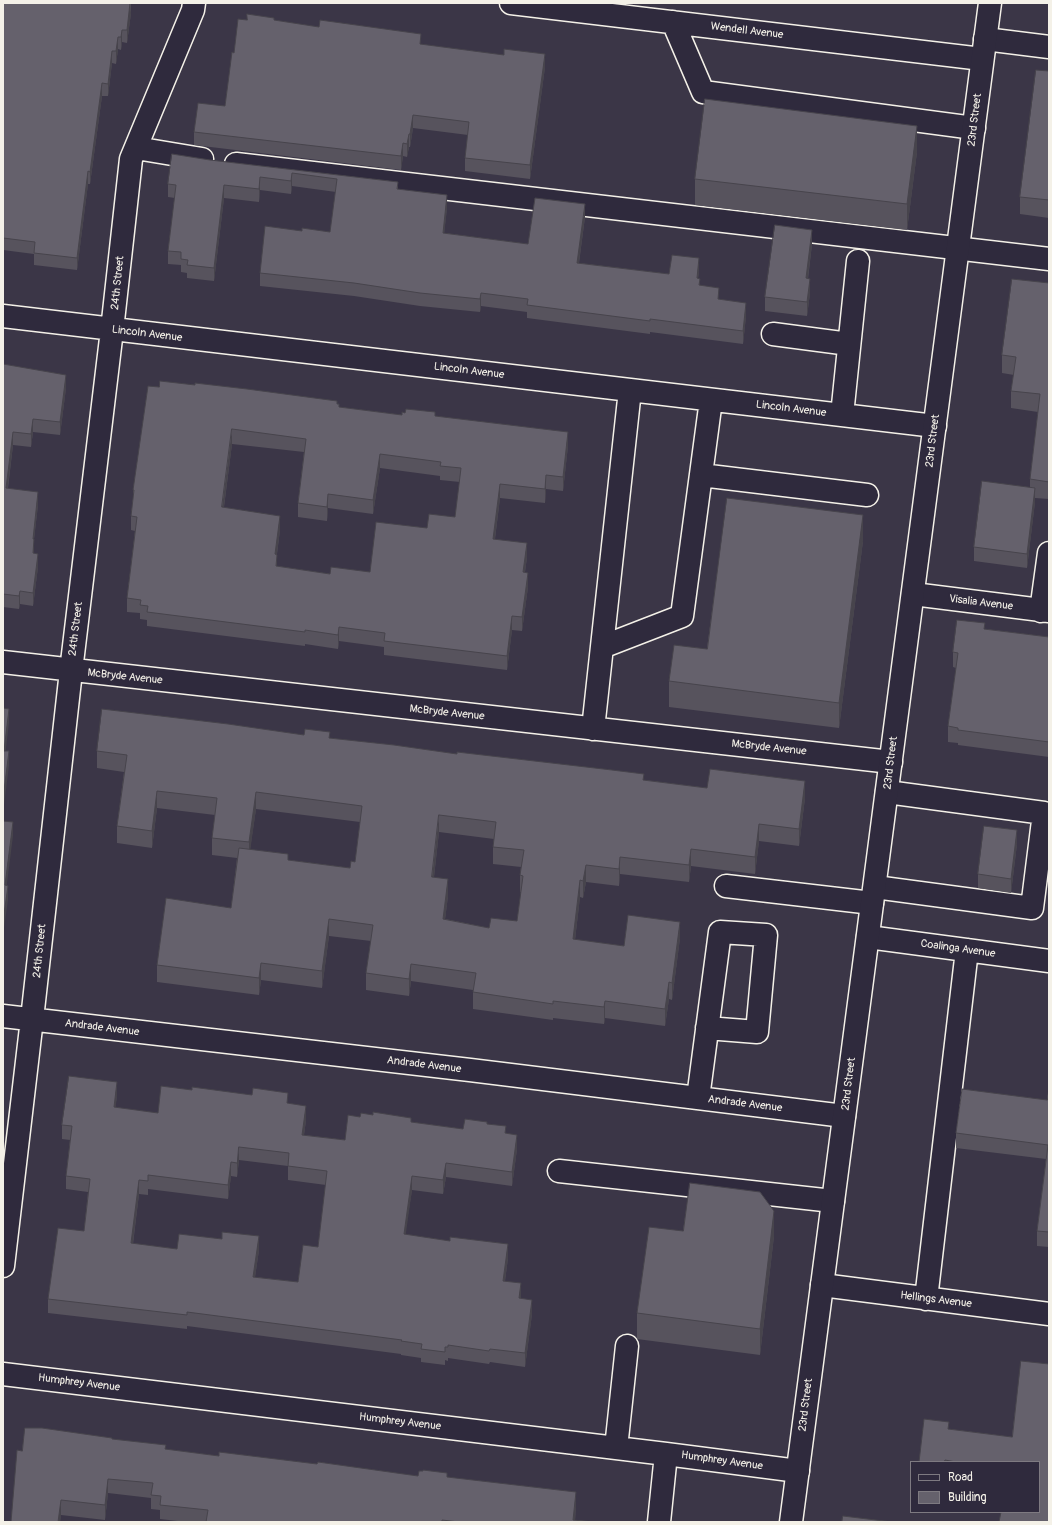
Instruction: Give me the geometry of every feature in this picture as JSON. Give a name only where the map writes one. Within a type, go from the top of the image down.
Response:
[{"type":"street","name":"24th Street","points":[[3,1266],[131,159],[193,10],[194,3]]},
{"type":"street","name":"Wendell Avenue","points":[[511,3],[673,22],[983,49],[1049,47]]},
{"type":"street","name":"23rd Street","points":[[791,1522],[990,3]]},
{"type":"street","points":[[673,22],[703,92],[974,128]]},
{"type":"street","points":[[136,148],[211,161],[1049,259]]},
{"type":"street","points":[[842,415],[858,261]]},
{"type":"street","name":"Lincoln Avenue","points":[[3,316],[935,426]]},
{"type":"street","points":[[774,334],[849,344]]},
{"type":"street","points":[[593,729],[630,390]]},
{"type":"street","points":[[602,647],[682,616],[712,400]]},
{"type":"street","points":[[701,475],[867,495]]},
{"type":"street","points":[[1045,611],[1049,553]]},
{"type":"street","name":"Visalia Avenue","points":[[913,594],[1045,611]]},
{"type":"street","name":"McBryde Avenue","points":[[3,662],[71,671],[891,762]]},
{"type":"street","points":[[726,886],[873,895],[1032,908],[1044,813],[887,792]]},
{"type":"street","points":[[698,1098],[707,1028],[720,932],[766,935],[757,1032],[707,1028]]},
{"type":"street","name":"Coalinga Avenue","points":[[868,937],[1049,961]]},
{"type":"street","points":[[926,1298],[967,950]]},
{"type":"street","name":"Andrade Avenue","points":[[3,1016],[844,1116]]},
{"type":"street","points":[[559,1171],[833,1201]]},
{"type":"street","name":"Hellings Avenue","points":[[822,1285],[1049,1314]]},
{"type":"street","points":[[616,1448],[627,1346]]},
{"type":"street","name":"Humphrey Avenue","points":[[3,1374],[798,1471]]},
{"type":"street","points":[[659,1522],[666,1454]]},
{"type":"building","points":[[3,3],[130,3],[127,30],[122,30],[121,37],[118,37],[116,51],[112,51],[108,84],[102,83],[90,172],[88,171],[77,258],[34,253],[35,242],[3,238]]},
{"type":"building","points":[[247,14],[319,27],[320,20],[421,34],[420,44],[504,55],[504,49],[545,54],[530,165],[465,158],[469,122],[413,115],[410,134],[407,144],[403,143],[401,156],[194,132],[198,103],[225,106],[238,19],[247,20]]},
{"type":"building","points":[[1036,70],[1049,71],[1049,200],[1020,197]]},
{"type":"building","points":[[705,99],[917,126],[907,204],[695,179]]},
{"type":"building","points":[[172,154],[210,160],[398,182],[397,189],[447,195],[443,233],[528,244],[535,198],[585,204],[577,263],[669,274],[672,255],[699,258],[697,278],[700,279],[699,285],[719,288],[718,299],[746,303],[743,331],[527,305],[528,299],[481,293],[480,299],[260,273],[265,226],[302,231],[302,228],[330,232],[337,179],[292,173],[291,181],[260,177],[259,189],[224,185],[214,268],[187,265],[188,260],[181,259],[181,252],[168,251],[176,185],[168,184]]},
{"type":"building","points":[[775,225],[812,230],[806,278],[810,279],[807,302],[765,297]]},
{"type":"building","points":[[1012,279],[1049,283],[1049,482],[1030,479],[1040,394],[1011,391],[1016,357],[1002,355]]},
{"type":"building","points":[[3,364],[66,375],[60,422],[33,419],[31,434],[13,432],[6,488],[38,492],[33,553],[38,554],[33,593],[20,591],[19,596],[3,594]]},
{"type":"building","points":[[160,381],[195,385],[195,383],[337,401],[339,407],[402,415],[402,412],[405,413],[406,409],[435,412],[435,416],[568,432],[563,477],[546,475],[545,489],[500,484],[493,539],[527,543],[523,572],[528,573],[522,617],[512,616],[507,656],[384,641],[385,633],[339,627],[338,635],[147,612],[148,606],[140,605],[141,600],[127,598],[137,517],[131,516],[133,490],[148,386],[159,387]],"holes":[[[232,429],[306,439],[298,503],[327,507],[328,494],[373,500],[380,454],[441,462],[440,466],[461,468],[455,517],[429,514],[427,528],[376,522],[370,572],[331,567],[330,574],[276,566],[277,555],[275,554],[280,516],[222,507]]]},
{"type":"building","points":[[982,481],[1035,488],[1027,554],[974,547]]},
{"type":"building","points":[[727,498],[863,515],[839,703],[669,681],[674,645],[707,649]]},
{"type":"building","points":[[957,620],[985,623],[984,629],[1049,637],[1049,742],[958,730],[958,728],[948,726],[958,653],[953,652]]},
{"type":"building","points":[[3,708],[9,709],[4,751],[9,751],[3,799]]},
{"type":"building","points":[[102,709],[228,724],[304,735],[305,729],[330,732],[329,738],[457,754],[457,752],[644,774],[643,780],[707,788],[710,769],[805,781],[799,829],[759,824],[755,857],[691,849],[689,865],[620,857],[619,869],[586,865],[583,881],[580,880],[573,939],[624,946],[628,915],[680,922],[672,983],[669,982],[665,1009],[605,1001],[604,1007],[553,1001],[553,1004],[473,992],[476,973],[411,964],[409,979],[366,973],[373,925],[329,919],[322,971],[261,963],[259,978],[157,965],[166,898],[231,908],[239,848],[288,854],[288,860],[350,868],[351,861],[355,862],[362,806],[256,792],[249,842],[212,838],[217,798],[157,791],[152,831],[117,826],[127,755],[97,751]],"holes":[[[439,815],[496,822],[493,847],[524,850],[520,875],[523,876],[517,921],[491,918],[489,928],[443,919],[448,879],[432,877]]]},
{"type":"building","points":[[3,821],[13,822],[5,885],[8,886],[3,921]]},
{"type":"building","points":[[984,826],[1017,830],[1011,879],[978,874]]},
{"type":"building","points":[[69,1076],[117,1082],[114,1107],[158,1113],[161,1086],[192,1090],[192,1087],[252,1095],[253,1088],[288,1093],[287,1103],[306,1106],[302,1135],[345,1140],[348,1115],[360,1117],[361,1113],[373,1115],[373,1112],[411,1118],[411,1122],[463,1129],[465,1119],[487,1122],[487,1124],[506,1126],[505,1133],[517,1135],[512,1172],[446,1163],[443,1180],[412,1176],[404,1234],[450,1241],[450,1237],[508,1244],[503,1281],[521,1283],[519,1298],[532,1300],[525,1353],[490,1349],[489,1351],[448,1345],[448,1347],[445,1347],[445,1352],[421,1349],[422,1344],[401,1341],[402,1340],[187,1312],[187,1315],[48,1299],[58,1228],[84,1231],[90,1179],[66,1176],[72,1126],[62,1125]],"holes":[[[239,1147],[289,1153],[288,1166],[327,1171],[318,1247],[303,1245],[298,1282],[253,1277],[259,1236],[222,1232],[222,1239],[179,1234],[177,1249],[131,1243],[139,1180],[148,1181],[148,1175],[228,1185],[231,1162],[237,1163]]]},
{"type":"building","points":[[1049,1088],[1049,1232],[1037,1231],[1048,1145],[956,1133],[962,1089],[1047,1100]]},
{"type":"building","points":[[690,1183],[760,1192],[774,1211],[760,1329],[637,1313],[649,1227],[683,1231]]},
{"type":"building","points":[[1021,1361],[1049,1364],[1049,1522],[999,1522],[1001,1513],[1040,1513],[1040,1461],[919,1461],[924,1419],[949,1422],[948,1429],[1012,1437]]},
{"type":"building","points":[[25,1428],[42,1428],[112,1439],[166,1445],[165,1449],[219,1456],[219,1452],[317,1464],[318,1462],[418,1476],[419,1471],[423,1470],[447,1473],[447,1477],[576,1492],[573,1520],[594,1522],[459,1522],[442,1520],[442,1522],[206,1522],[208,1510],[160,1505],[161,1496],[151,1495],[153,1483],[108,1479],[105,1505],[61,1500],[58,1522],[11,1522],[17,1450],[22,1451]]},
{"type":"building","points":[[843,1516],[892,1522],[842,1522]]}]
